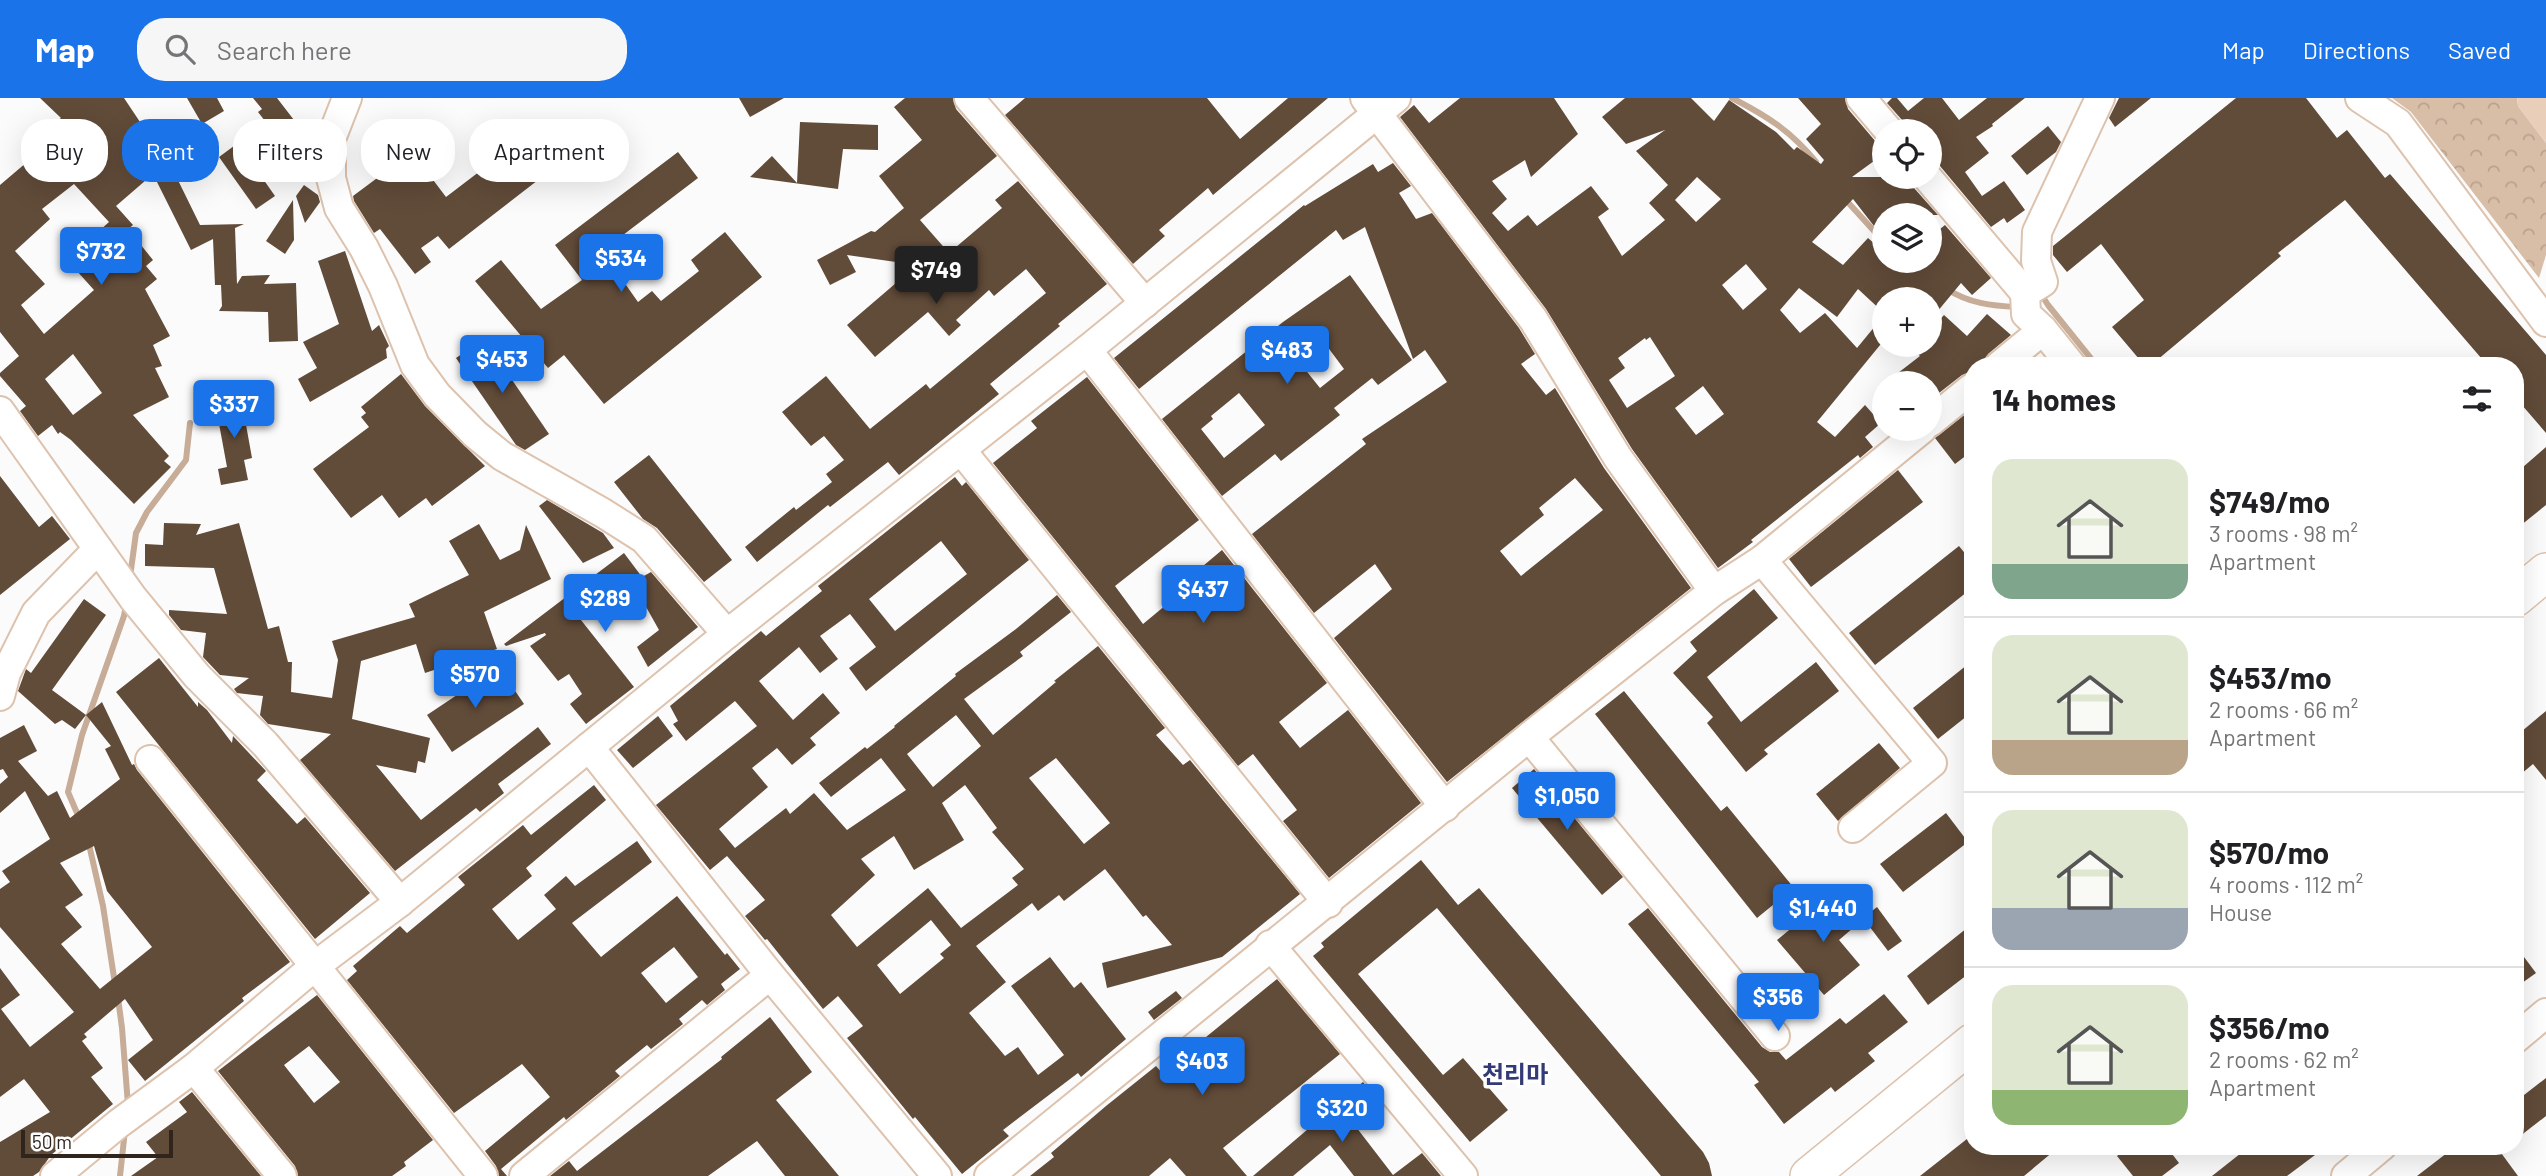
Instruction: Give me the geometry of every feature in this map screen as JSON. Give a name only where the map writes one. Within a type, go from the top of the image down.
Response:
[{"type":"main road","points":[[2524,590],[2546,572]]},
{"type":"main road","points":[[1809,1176],[1964,1050]]},
{"type":"street","points":[[347,98],[331,139],[331,178],[339,208],[364,248],[383,286],[415,365],[437,395],[475,434],[502,456],[644,539],[727,634]]},
{"type":"street","points":[[969,98],[1145,303]]},
{"type":"street","points":[[1861,98],[1879,119]]},
{"type":"street","points":[[2004,357],[2032,302],[2036,232],[2100,98]]},
{"type":"street","points":[[2360,98],[2398,123],[2546,322]]},
{"type":"street","points":[[55,1176],[126,1118],[194,1068],[315,966],[400,902],[727,634],[1087,350],[1380,103],[1533,319],[1618,458],[1714,591]]},
{"type":"street","points":[[1937,189],[2032,302],[2066,357]]},
{"type":"street","points":[[1087,350],[1445,807]]},
{"type":"street","points":[[1942,412],[1964,394]]},
{"type":"street","points":[[0,411],[116,574],[197,676],[265,744],[400,902]]},
{"type":"street","points":[[989,1176],[1529,737],[1714,591],[1762,559],[1907,441]]},
{"type":"street","points":[[961,450],[1328,903]]},
{"type":"street","points":[[0,696],[6,673],[36,613],[98,549]]},
{"type":"street","points":[[1762,559],[1932,763],[1853,828]]},
{"type":"street","points":[[1529,737],[1775,1036]]},
{"type":"street","points":[[589,747],[770,975],[937,1176]]},
{"type":"street","points":[[150,760],[483,1176]]},
{"type":"street","points":[[1270,945],[1464,1176]]},
{"type":"street","points":[[524,1176],[770,975]]},
{"type":"street","points":[[2524,1031],[2546,1013]]},
{"type":"street","points":[[194,1068],[282,1176]]},
{"type":"street","points":[[2346,1176],[2371,1155]]},
{"type":"green space","points":[[2392,98],[2517,98],[2518,106],[2546,143],[2546,255],[2539,278],[2411,112]]},
{"type":"shaded area","points":[[2517,98],[2546,98],[2546,143],[2518,106]]},
{"type":"building","points":[[40,98],[124,98],[138,119],[122,119],[122,182],[144,182],[116,206],[133,225],[128,229],[153,260],[146,266],[157,279],[145,289],[170,336],[153,345],[162,366],[155,368],[169,397],[133,415],[169,456],[164,461],[171,467],[134,504],[71,440],[60,432],[58,434],[52,425],[38,436],[20,411],[26,406],[0,376],[19,356],[0,332],[0,185],[21,167],[21,182],[108,182],[108,119],[60,119]],"holes":[[[74,184],[109,222],[67,260],[94,290],[44,334],[21,305],[45,284],[15,251],[50,219],[42,209]],[[73,354],[102,393],[73,415],[45,379]]]},
{"type":"building","points":[[187,98],[217,98],[224,111],[210,119],[199,119]]},
{"type":"building","points":[[253,98],[277,98],[293,119],[263,119],[258,112],[262,109]]},
{"type":"building","points":[[739,98],[784,98],[750,117]]},
{"type":"building","points":[[905,98],[953,98],[956,109],[997,156],[920,220],[949,253],[1002,208],[995,200],[1018,181],[1107,284],[990,384],[999,394],[899,475],[888,462],[830,507],[828,505],[757,562],[745,547],[794,507],[796,510],[832,482],[826,474],[844,460],[824,436],[811,446],[782,412],[826,376],[870,429],[926,384],[930,389],[1046,293],[1026,269],[994,296],[989,290],[956,320],[961,325],[949,336],[928,312],[875,357],[847,325],[917,265],[847,255],[856,272],[830,285],[817,260],[871,231],[875,232],[904,208],[879,176],[922,140],[894,107]]},
{"type":"building","points":[[1025,98],[1207,98],[1240,139],[1288,98],[1328,98],[1213,195],[1208,188],[1159,230],[1165,236],[1133,264],[1005,115]]},
{"type":"building","points":[[1460,98],[1554,98],[1578,134],[1531,177],[1525,160],[1492,181],[1507,199],[1492,213],[1508,231],[1528,215],[1537,226],[1591,186],[1609,209],[1598,217],[1622,256],[1665,220],[1649,203],[1668,185],[1636,151],[1665,130],[1626,144],[1602,117],[1625,98],[1691,98],[1714,121],[1729,100],[1776,132],[1794,150],[1797,147],[1821,164],[1824,160],[1806,139],[1821,124],[1798,98],[1845,98],[1848,109],[1872,137],[1872,162],[1852,177],[1872,177],[1872,189],[1915,189],[1927,203],[1872,203],[1872,223],[1853,199],[1812,242],[1843,265],[1868,238],[1872,242],[1872,273],[1942,273],[1942,227],[1945,225],[1991,278],[1972,295],[1961,283],[1942,306],[1942,287],[1872,287],[1872,302],[1858,289],[1837,317],[1799,288],[1780,310],[1800,333],[1825,313],[1857,348],[1872,330],[1872,355],[1817,422],[1835,437],[1865,405],[1872,413],[1872,431],[1865,437],[1873,447],[1860,458],[1858,455],[1718,568],[1632,449],[1546,309],[1400,117],[1414,105],[1429,123]],"holes":[[[1697,177],[1721,199],[1696,222],[1675,200]],[[1746,264],[1767,289],[1743,310],[1722,285]],[[1650,337],[1675,376],[1627,408],[1609,380],[1625,368],[1618,358],[1645,338],[1646,340]],[[1703,386],[1724,414],[1696,435],[1675,408]]]},
{"type":"building","points":[[1892,98],[1897,98],[1908,111],[1924,98],[1942,98],[1959,120],[1987,98],[2025,98],[1976,137],[1989,153],[1965,172],[1982,196],[2004,181],[2025,210],[2007,223],[2004,218],[1991,227],[1942,168],[1942,119],[1901,119],[1887,103]]},
{"type":"building","points":[[2119,98],[2151,98],[2115,127],[2109,118]]},
{"type":"building","points":[[2236,98],[2306,98],[2337,138],[2347,130],[2385,178],[2390,174],[2546,355],[2546,433],[2524,407],[2524,357],[2480,357],[2345,200],[2278,253],[2281,256],[2161,357],[2137,357],[2112,327],[2144,300],[2101,244],[2067,272],[2053,255],[2053,246]]},
{"type":"building","points":[[800,122],[878,125],[878,150],[843,149],[838,189],[750,177],[772,156],[797,183]]},
{"type":"building","points":[[2048,126],[2061,142],[2056,152],[2027,175],[2011,156]]},
{"type":"building","points":[[233,147],[233,177],[219,157]]},
{"type":"building","points":[[678,152],[698,178],[602,251],[638,302],[652,291],[661,301],[699,271],[691,260],[725,232],[762,277],[604,404],[564,355],[548,368],[475,281],[501,260],[541,309],[582,280],[555,245]]},
{"type":"building","points":[[1393,163],[1411,186],[1399,193],[1416,219],[1432,213],[1519,328],[1535,354],[1521,364],[1546,395],[1555,388],[1604,468],[1691,588],[1447,782],[1334,638],[1392,589],[1375,564],[1314,613],[1252,534],[1366,444],[1362,439],[1447,382],[1425,350],[1413,359],[1365,227],[1343,240],[1336,230],[1139,389],[1114,358],[1304,205],[1373,164],[1378,172]],"holes":[[[1575,478],[1603,510],[1521,576],[1500,551],[1544,515],[1539,508]]]},
{"type":"building","points":[[469,180],[469,182],[536,182],[449,249],[438,236],[421,248],[431,262],[415,274],[380,229],[374,233],[353,196],[372,182],[435,182],[446,197]]},
{"type":"building","points":[[157,182],[179,182],[200,225],[244,224],[235,228],[237,284],[242,276],[270,275],[264,284],[296,283],[298,341],[269,342],[268,312],[219,311],[222,306],[221,285],[215,285],[213,239],[191,250]]},
{"type":"building","points":[[237,182],[265,182],[275,196],[256,209]]},
{"type":"building","points":[[304,185],[318,195],[320,202],[305,223],[296,196]]},
{"type":"building","points":[[293,200],[294,240],[285,254],[266,241]]},
{"type":"building","points":[[345,251],[372,331],[379,325],[389,346],[386,349],[387,358],[310,402],[298,379],[317,368],[303,342],[339,324],[318,261]]},
{"type":"building","points":[[1350,275],[1412,360],[1378,385],[1372,378],[1334,408],[1340,415],[1281,461],[1275,454],[1222,496],[1162,419],[1283,322]],"holes":[[[1318,334],[1344,369],[1320,388],[1292,353]],[[1239,393],[1265,425],[1224,458],[1201,429],[1213,419],[1211,416]]]},
{"type":"building","points":[[1987,314],[2011,335],[1987,357],[1964,357],[1964,374],[1942,391],[1942,371],[1901,371],[1919,357],[1942,357],[1944,315],[1967,336]]},
{"type":"building","points":[[484,339],[549,434],[525,450],[516,445],[456,358]]},
{"type":"building","points":[[401,374],[425,406],[485,466],[432,506],[426,498],[399,518],[382,495],[351,518],[313,469],[369,427],[361,417],[366,413],[361,407]]},
{"type":"building","points":[[1087,377],[1199,520],[1115,586],[1143,624],[1207,571],[1203,566],[1222,550],[1327,683],[1279,722],[1300,748],[1348,710],[1421,803],[1329,878],[1283,821],[1297,810],[1253,754],[1238,766],[993,463],[1037,428],[1031,421]]},
{"type":"building","points":[[241,397],[252,458],[244,460],[248,480],[221,485],[218,469],[227,467],[215,402]]},
{"type":"building","points":[[1964,415],[1964,457],[1955,464],[1937,441],[1942,441],[1942,433]]},
{"type":"building","points":[[2546,447],[2546,505],[2524,523],[2524,466]]},
{"type":"building","points":[[649,455],[732,560],[704,582],[657,528],[643,519],[614,482]]},
{"type":"building","points":[[1898,470],[1923,502],[1811,587],[1789,559]]},
{"type":"building","points":[[0,476],[39,527],[52,516],[70,539],[0,595]]},
{"type":"building","points":[[955,477],[962,486],[966,482],[1029,560],[866,691],[849,668],[876,647],[850,614],[820,636],[838,659],[820,673],[799,647],[759,681],[793,720],[823,693],[840,713],[810,738],[816,745],[792,765],[777,748],[752,768],[768,787],[719,829],[735,848],[786,808],[790,814],[814,793],[847,830],[906,790],[881,758],[831,797],[819,783],[895,727],[956,676],[955,674],[1057,595],[1071,612],[1020,652],[1023,656],[964,699],[993,735],[1098,646],[1165,728],[1156,735],[1183,765],[1190,760],[1300,894],[1222,957],[1107,988],[1102,963],[1172,945],[1146,915],[1143,917],[1105,869],[1064,901],[1059,895],[1038,911],[1032,903],[976,946],[1006,982],[969,1013],[1005,1056],[1018,1047],[1038,1075],[1064,1055],[1011,986],[1050,957],[1074,988],[1081,982],[1126,1039],[1081,1077],[1078,1073],[1003,1130],[1009,1136],[962,1174],[847,1038],[863,1026],[838,996],[823,1009],[745,916],[765,900],[727,856],[710,870],[656,805],[757,726],[735,701],[686,741],[673,724],[678,721],[670,706],[761,631],[766,636],[822,591],[818,586]],"holes":[[[941,541],[967,574],[895,631],[869,599]],[[956,715],[981,746],[933,787],[907,754]],[[1056,758],[1110,823],[1084,844],[1029,778]],[[965,785],[997,828],[992,832],[1024,869],[1012,878],[1018,885],[961,928],[928,888],[857,947],[831,915],[875,875],[861,859],[894,836],[914,870],[964,840],[942,803]],[[931,920],[951,945],[940,954],[944,958],[900,994],[877,965]]]},
{"type":"building","points":[[547,500],[603,533],[614,548],[583,563],[539,506]]},
{"type":"building","points":[[164,523],[201,524],[196,535],[239,523],[268,629],[279,626],[288,662],[292,662],[291,692],[332,698],[338,660],[332,641],[415,617],[409,604],[469,575],[449,541],[479,524],[500,560],[520,550],[526,525],[551,579],[484,612],[497,649],[425,673],[416,644],[361,661],[352,719],[430,738],[425,763],[418,761],[416,773],[376,765],[421,820],[538,727],[551,744],[498,784],[504,793],[480,812],[476,808],[395,871],[300,760],[331,734],[268,724],[260,715],[263,696],[237,693],[234,689],[249,678],[220,675],[203,657],[206,633],[181,630],[169,615],[169,610],[227,614],[214,568],[145,566],[145,544],[163,545]]},
{"type":"building","points":[[1959,546],[1964,552],[1964,594],[1875,665],[1849,633]]},
{"type":"building","points":[[624,553],[642,577],[651,572],[698,627],[648,667],[637,647],[659,630],[645,605],[621,619],[607,593],[577,615],[634,687],[586,724],[570,704],[582,694],[569,674],[558,681],[530,646],[546,635],[545,633],[506,646],[504,644]]},
{"type":"building","points":[[1754,589],[1778,618],[1707,677],[1741,722],[1816,662],[1839,691],[1764,750],[1768,754],[1746,772],[1707,723],[1713,717],[1673,673],[1697,651],[1690,642]]},
{"type":"building","points":[[84,599],[106,615],[52,690],[86,715],[75,729],[62,720],[55,724],[18,691],[26,669],[31,673]]},
{"type":"building","points":[[159,658],[198,707],[198,702],[207,710],[232,743],[233,736],[266,771],[257,780],[297,824],[305,817],[370,893],[315,939],[116,692]]},
{"type":"building","points":[[499,667],[524,704],[452,752],[427,715]]},
{"type":"building","points":[[1964,667],[1964,718],[1938,739],[1913,708]]},
{"type":"building","points":[[1624,691],[1721,811],[1727,806],[1794,888],[1757,918],[1595,714]]},
{"type":"building","points":[[102,702],[132,765],[134,764],[290,962],[242,998],[244,1001],[145,1081],[128,1060],[153,1040],[125,999],[84,1034],[87,1037],[82,1041],[103,1068],[91,1077],[113,1104],[51,1155],[33,1176],[0,1176],[0,1142],[50,1112],[24,1079],[0,1097],[0,968],[20,995],[1,1009],[30,1047],[74,1012],[0,927],[0,889],[10,882],[2,871],[50,839],[25,791],[0,813],[0,784],[8,777],[3,769],[0,770],[0,738],[24,725],[37,751],[18,761],[48,796],[57,791],[70,818],[120,779],[105,749],[111,746],[86,715]],"holes":[[[94,846],[107,891],[152,947],[100,989],[61,944],[82,927],[65,907],[83,895],[60,863]]]},
{"type":"building","points":[[2546,711],[2546,780],[2533,764],[2524,772],[2524,729]]},
{"type":"building","points":[[658,716],[673,736],[633,768],[617,750]]},
{"type":"building","points":[[1879,743],[1900,768],[1838,821],[1816,794]]},
{"type":"building","points":[[1534,769],[1623,877],[1602,895],[1512,788]]},
{"type":"building","points":[[594,785],[606,800],[526,868],[532,876],[492,909],[518,940],[556,909],[544,895],[566,876],[575,886],[637,841],[652,862],[572,923],[601,957],[677,896],[725,955],[727,953],[740,969],[721,984],[725,990],[707,1005],[702,1000],[679,1019],[683,1024],[651,1049],[647,1045],[615,1071],[620,1076],[566,1120],[564,1117],[501,1169],[507,1176],[499,1176],[496,1166],[485,1151],[550,1097],[522,1064],[454,1113],[347,980],[357,971],[353,966],[400,926],[407,933],[465,885],[458,877],[523,825],[531,835]],"holes":[[[674,947],[698,977],[666,1003],[641,973]]]},
{"type":"building","points":[[1946,813],[1964,837],[1964,845],[1903,892],[1880,864]]},
{"type":"building","points":[[1421,860],[1458,905],[1479,888],[1703,1152],[1712,1176],[1661,1176],[1437,908],[1358,974],[1443,1075],[1463,1058],[1508,1110],[1470,1142],[1313,956],[1324,947],[1321,943]]},
{"type":"building","points":[[1835,892],[1860,922],[1839,940],[1860,965],[1824,995],[1777,940]]},
{"type":"building","points":[[1877,907],[1902,941],[1888,951],[1863,918]]},
{"type":"building","points":[[1648,908],[1762,1047],[1770,1052],[1779,1052],[1786,1060],[1840,1018],[1846,1024],[1884,994],[1908,1022],[1868,1053],[1875,1061],[1835,1092],[1831,1087],[1784,1124],[1754,1085],[1759,1082],[1628,924]]},
{"type":"building","points":[[1964,930],[1964,977],[1928,1005],[1907,976]]},
{"type":"building","points":[[2524,957],[2536,973],[2524,982]]},
{"type":"building","points":[[1277,979],[1340,1054],[1223,1148],[1247,1176],[1186,1176],[1170,1158],[1149,1176],[1030,1176],[1054,1157],[1051,1153],[1156,1066],[1162,1073]]},
{"type":"building","points":[[1176,991],[1182,998],[1154,1020],[1148,1012]]},
{"type":"building","points":[[317,995],[433,1140],[404,1162],[406,1166],[392,1176],[298,1176],[295,1166],[218,1071]],"holes":[[[309,1046],[340,1082],[314,1103],[284,1065]]]},
{"type":"building","points":[[770,1017],[812,1072],[776,1100],[839,1176],[785,1176],[757,1141],[708,1176],[550,1176],[569,1161],[577,1171],[722,1059],[721,1057]]},
{"type":"building","points":[[2546,1078],[2546,1116],[2524,1133],[2524,1095]]},
{"type":"building","points":[[1363,1082],[1379,1102],[1353,1123],[1393,1175],[1422,1153],[1441,1176],[1354,1176],[1330,1145],[1293,1176],[1253,1176]]},
{"type":"building","points":[[192,1092],[261,1176],[131,1176],[158,1157],[146,1142],[187,1112],[179,1102]]},
{"type":"building","points":[[1964,1141],[1964,1155],[2049,1155],[2024,1176],[1920,1176]]},
{"type":"building","points":[[2173,1155],[2179,1163],[2162,1176],[2133,1176],[2117,1156]]},
{"type":"building","points":[[2239,1155],[2315,1155],[2287,1176],[2212,1176]]},
{"type":"building","points":[[2444,1155],[2503,1155],[2518,1176],[2417,1176]]},
{"type":"waterway","points":[[1732,98],[1778,125],[1816,162]]},
{"type":"waterway","points":[[1844,198],[1872,229]]},
{"type":"waterway","points":[[1947,289],[1980,303],[2017,307]]},
{"type":"waterway","points":[[2039,291],[2090,357]]},
{"type":"waterway","points":[[130,577],[136,533],[147,512],[186,460],[190,423]]},
{"type":"waterway","points":[[80,820],[68,792],[82,735],[126,605]]},
{"type":"waterway","points":[[88,840],[103,906],[115,984]]},
{"type":"waterway","points":[[118,998],[128,1105]]},
{"type":"waterway","points":[[120,1176],[125,1130]]},
{"type":"district","name":"천리마","points":[[1515,1075]]}]
